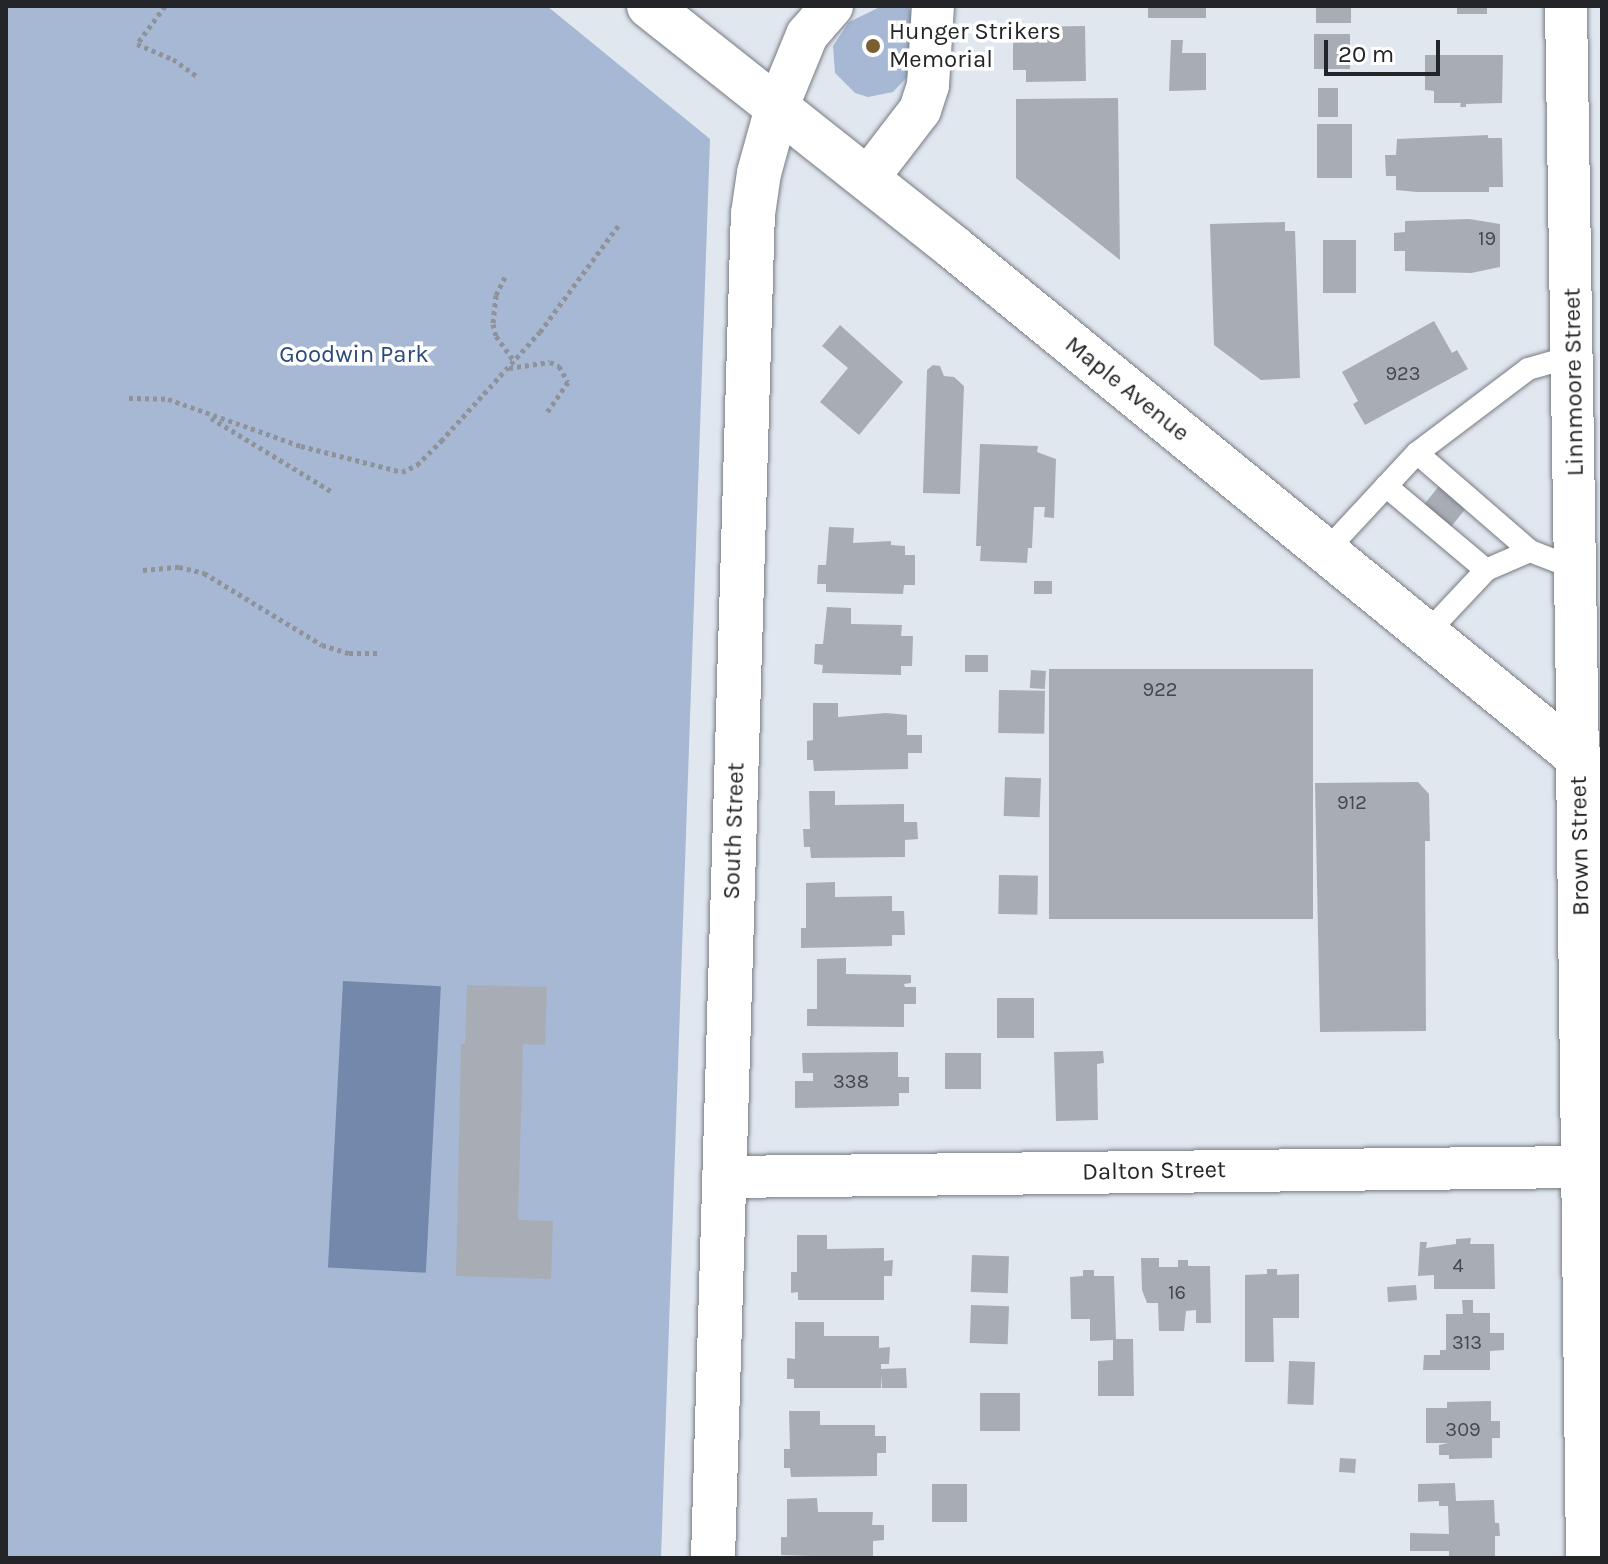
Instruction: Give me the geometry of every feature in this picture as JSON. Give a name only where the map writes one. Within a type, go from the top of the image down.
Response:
[{"type":"main road","name":"Maple Avenue","points":[[649,6],[867,179],[1590,768]]},
{"type":"main road","name":"South Street","points":[[713,1558],[753,214],[759,173],[777,108]]},
{"type":"main road","name":"Brown Street","points":[[1588,1558],[1584,1167],[1592,1068],[1590,768]]},
{"type":"street","points":[[777,108],[807,35],[832,6]]},
{"type":"street","points":[[867,179],[920,110],[928,85],[933,6]]},
{"type":"street","name":"Linnmoore Street","points":[[1566,6],[1577,569],[1590,768]]},
{"type":"street","name":"Dalton Street","points":[[724,1177],[1584,1167]]},
{"type":"lane","points":[[1325,552],[1417,453],[1528,369],[1574,356]]},
{"type":"lane","points":[[1417,453],[1530,551],[1577,569]]},
{"type":"lane","points":[[1386,486],[1486,570]]},
{"type":"lane","points":[[1426,634],[1486,570],[1530,551]]},
{"type":"path","points":[[165,6],[137,44],[173,59],[196,76]]},
{"type":"path","points":[[129,398],[168,399],[301,446],[402,472],[417,465],[441,441],[540,332],[620,223]]},
{"type":"path","points":[[505,277],[496,295],[493,324],[496,336],[514,361]]},
{"type":"path","points":[[508,368],[550,362],[559,366],[568,382],[545,415]]},
{"type":"path","points":[[200,411],[332,492]]},
{"type":"path","points":[[143,570],[179,567],[204,573],[322,645],[349,653],[378,653]]},
{"type":"green space","name":"Goodwin Park","points":[[6,6],[547,6],[710,139],[661,1558],[6,1558]]},
{"type":"green space","points":[[882,6],[907,6],[911,11],[909,75],[893,92],[868,97],[855,93],[835,73],[833,46],[849,22]]},
{"type":"shaded area","points":[[343,981],[441,986],[426,1273],[328,1268]]},
{"type":"building","points":[[1148,6],[1206,6],[1206,18],[1148,18]]},
{"type":"building","points":[[1316,6],[1351,6],[1351,23],[1316,23]]},
{"type":"building","points":[[1457,6],[1487,6],[1487,14],[1457,14]]},
{"type":"building","points":[[1085,26],[1086,81],[1026,82],[1026,70],[1013,70],[1013,40],[1028,39],[1028,27]]},
{"type":"building","points":[[1314,34],[1350,34],[1350,69],[1314,69]]},
{"type":"building","points":[[1171,40],[1183,40],[1182,53],[1206,53],[1206,90],[1169,91]]},
{"type":"building","points":[[1425,55],[1503,55],[1502,103],[1466,104],[1466,107],[1460,107],[1461,103],[1434,103],[1434,91],[1425,90]]},
{"type":"building","points":[[1318,88],[1338,88],[1338,117],[1318,117]]},
{"type":"building","points":[[1118,98],[1120,260],[1016,178],[1016,99]]},
{"type":"building","points":[[1317,124],[1352,124],[1352,178],[1317,178]]},
{"type":"building","points":[[1488,135],[1488,138],[1502,138],[1503,187],[1489,187],[1489,192],[1417,192],[1396,190],[1396,176],[1386,176],[1385,155],[1396,155],[1397,139]]},
{"type":"building","points":[[1469,219],[1500,224],[1500,267],[1471,273],[1405,271],[1405,251],[1394,251],[1394,233],[1405,232],[1405,221]]},
{"type":"building","points":[[1285,222],[1285,231],[1295,231],[1300,378],[1261,380],[1214,345],[1210,224]]},
{"type":"building","points":[[1323,240],[1356,240],[1356,293],[1323,293]]},
{"type":"building","points":[[1434,321],[1452,353],[1457,350],[1468,369],[1365,425],[1353,404],[1358,401],[1342,372]]},
{"type":"building","points":[[840,325],[903,382],[859,435],[820,402],[848,368],[822,346]]},
{"type":"building","points":[[933,365],[940,366],[944,376],[954,377],[964,386],[960,494],[923,493],[927,370]]},
{"type":"building","points":[[980,444],[1038,446],[1037,452],[1056,459],[1054,518],[1044,517],[1045,507],[1034,507],[1032,548],[1028,548],[1027,563],[980,561],[981,546],[976,546]]},
{"type":"building","points":[[1443,481],[1470,503],[1449,529],[1422,507]]},
{"type":"building","points":[[829,527],[854,528],[853,543],[891,541],[891,545],[905,546],[905,555],[915,555],[915,585],[904,585],[903,594],[826,592],[826,584],[817,584],[818,565],[826,565]]},
{"type":"building","points":[[1034,581],[1052,581],[1052,594],[1034,594]]},
{"type":"building","points":[[827,607],[851,608],[851,624],[902,625],[901,636],[913,636],[912,666],[901,666],[901,675],[822,673],[823,665],[814,664],[815,644],[823,644]]},
{"type":"building","points":[[965,655],[988,655],[988,672],[965,672]]},
{"type":"building","points":[[1049,669],[1313,669],[1313,919],[1049,919]]},
{"type":"building","points":[[1031,670],[1046,671],[1045,689],[1030,688]]},
{"type":"building","points":[[999,690],[1045,691],[1044,734],[998,733]]},
{"type":"building","points":[[813,703],[838,703],[838,717],[886,713],[907,715],[907,735],[922,735],[922,753],[908,753],[908,769],[814,771],[813,760],[807,760],[807,741],[813,740]]},
{"type":"building","points":[[1005,777],[1041,778],[1040,817],[1004,816]]},
{"type":"building","points":[[1418,782],[1429,794],[1430,841],[1425,841],[1426,1031],[1320,1032],[1315,783]]},
{"type":"building","points":[[809,791],[835,791],[835,805],[904,804],[904,822],[917,822],[918,839],[905,840],[905,857],[811,858],[810,847],[804,847],[803,829],[810,829]]},
{"type":"building","points":[[999,875],[1038,876],[1037,915],[998,914]]},
{"type":"building","points":[[835,882],[835,897],[892,896],[892,911],[904,911],[905,935],[892,935],[892,946],[801,948],[801,928],[806,928],[806,883]]},
{"type":"building","points":[[846,958],[846,974],[911,975],[911,983],[904,984],[905,987],[916,987],[916,1004],[904,1004],[904,1027],[807,1026],[807,1009],[817,1009],[817,959]]},
{"type":"building","points":[[467,985],[547,987],[545,1045],[523,1044],[518,1220],[553,1221],[551,1279],[456,1276],[461,1044],[465,1044]]},
{"type":"building","points":[[997,998],[1034,998],[1034,1038],[997,1038]]},
{"type":"building","points":[[1103,1051],[1104,1063],[1097,1064],[1098,1120],[1056,1121],[1054,1052]]},
{"type":"building","points":[[898,1052],[898,1077],[909,1077],[909,1093],[899,1093],[899,1106],[795,1108],[795,1081],[813,1081],[813,1073],[803,1073],[802,1053]]},
{"type":"building","points":[[945,1053],[981,1053],[981,1089],[945,1089]]},
{"type":"building","points":[[797,1235],[827,1235],[827,1249],[884,1248],[884,1261],[893,1260],[892,1276],[884,1276],[884,1300],[798,1300],[798,1292],[791,1293],[791,1272],[797,1272]]},
{"type":"building","points":[[1471,1238],[1470,1244],[1494,1244],[1495,1289],[1434,1289],[1434,1275],[1418,1276],[1420,1242],[1427,1242],[1426,1248],[1456,1244],[1456,1239]]},
{"type":"building","points":[[972,1255],[1009,1256],[1008,1293],[971,1292]]},
{"type":"building","points":[[1141,1258],[1159,1258],[1159,1267],[1178,1267],[1178,1260],[1188,1260],[1188,1266],[1210,1266],[1211,1323],[1196,1323],[1196,1310],[1186,1311],[1184,1331],[1159,1331],[1158,1303],[1147,1303],[1142,1290]]},
{"type":"building","points":[[1267,1269],[1277,1269],[1277,1275],[1299,1274],[1299,1318],[1273,1318],[1274,1362],[1245,1362],[1245,1275],[1267,1274]]},
{"type":"building","points":[[1083,1270],[1094,1270],[1094,1276],[1114,1276],[1116,1339],[1133,1339],[1134,1396],[1098,1396],[1098,1361],[1113,1360],[1113,1340],[1090,1341],[1090,1319],[1071,1319],[1070,1277],[1083,1276]]},
{"type":"building","points":[[1416,1285],[1417,1300],[1388,1302],[1387,1287]]},
{"type":"building","points":[[1462,1300],[1473,1300],[1473,1313],[1490,1313],[1490,1333],[1504,1333],[1504,1350],[1490,1351],[1490,1370],[1423,1370],[1424,1355],[1440,1355],[1440,1350],[1446,1350],[1446,1314],[1463,1314]]},
{"type":"building","points":[[971,1305],[1009,1306],[1008,1344],[970,1343]]},
{"type":"building","points":[[795,1322],[824,1322],[824,1336],[879,1336],[879,1348],[890,1347],[889,1364],[881,1364],[881,1369],[906,1368],[907,1388],[882,1388],[882,1375],[881,1388],[794,1388],[794,1379],[787,1379],[787,1358],[795,1359]]},
{"type":"building","points":[[1289,1361],[1315,1362],[1313,1405],[1287,1404]]},
{"type":"building","points":[[980,1393],[1020,1393],[1020,1431],[980,1431]]},
{"type":"building","points":[[1491,1401],[1491,1421],[1500,1421],[1500,1438],[1492,1438],[1492,1458],[1449,1459],[1449,1455],[1439,1455],[1439,1445],[1448,1443],[1426,1443],[1426,1408],[1447,1408],[1447,1402]]},
{"type":"building","points":[[789,1411],[820,1411],[820,1425],[875,1425],[875,1436],[886,1436],[886,1453],[877,1453],[877,1476],[791,1477],[790,1468],[784,1468],[784,1449],[790,1449]]},
{"type":"building","points":[[1340,1458],[1356,1459],[1355,1473],[1339,1472]]},
{"type":"building","points":[[1455,1483],[1456,1501],[1494,1500],[1495,1523],[1499,1523],[1500,1536],[1495,1536],[1495,1556],[1449,1557],[1449,1551],[1410,1551],[1410,1533],[1449,1534],[1448,1506],[1439,1506],[1439,1501],[1418,1502],[1418,1484]]},
{"type":"building","points":[[932,1484],[967,1484],[967,1522],[932,1522]]},
{"type":"building","points":[[817,1498],[818,1512],[873,1512],[872,1525],[884,1525],[884,1540],[873,1541],[873,1558],[781,1555],[781,1537],[787,1537],[787,1499]]},
{"type":"place","name":"Hunger Strikers Memorial","points":[[873,46]]}]
